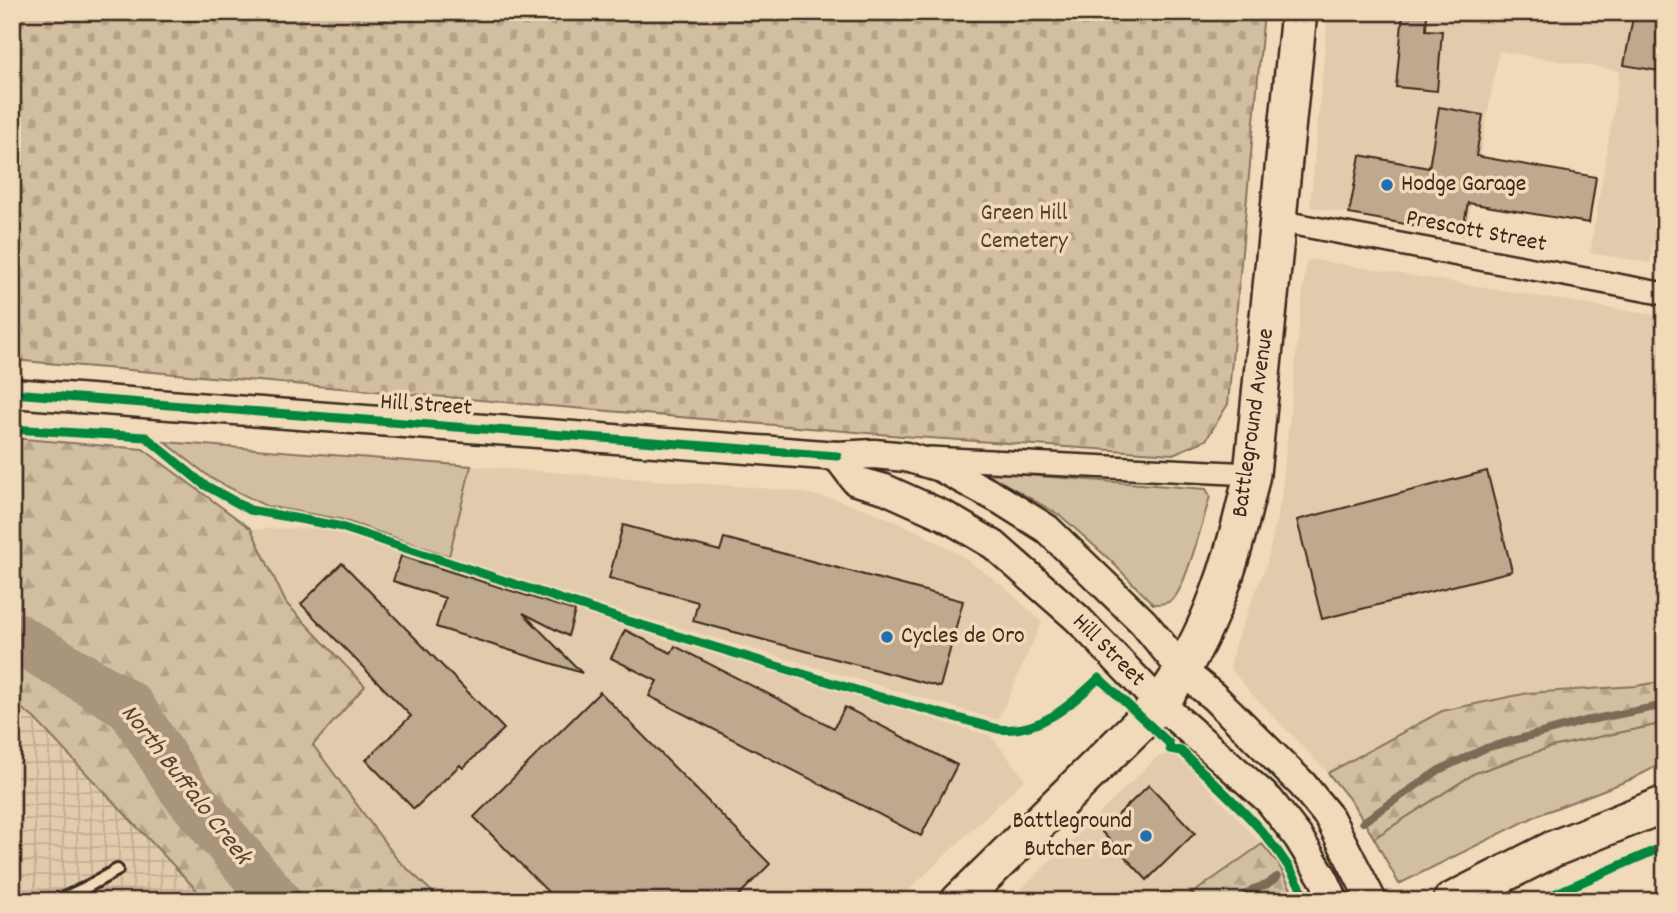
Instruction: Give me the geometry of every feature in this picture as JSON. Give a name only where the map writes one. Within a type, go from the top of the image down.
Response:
[{"type":"main road","name":"Battleground Avenue","points":[[959,901],[1160,704],[1184,672],[1221,588],[1234,552],[1252,474],[1299,12]]},
{"type":"main road","points":[[1451,901],[1553,849],[1665,804]]},
{"type":"street","name":"Prescott Street","points":[[1278,221],[1665,294]]},
{"type":"street","name":"Hill Street","points":[[12,393],[838,456],[874,454],[1252,474]]},
{"type":"street","name":"Hill Street","points":[[838,456],[856,481],[886,489],[945,516],[994,545],[1077,618],[1160,704],[1269,800],[1298,837],[1325,879],[1334,901]]},
{"type":"street","name":"Hill Street","points":[[905,457],[940,467],[1047,529],[1143,622],[1184,672],[1214,697],[1302,784],[1329,817],[1371,901]]},
{"type":"lane","points":[[57,901],[83,890],[117,870]]},
{"type":"shaded area","points":[[1328,12],[1665,12],[1665,180],[1650,263],[1590,253],[1620,71],[1499,51],[1466,232],[1310,207]]},
{"type":"shaded area","points":[[1310,259],[1665,317],[1665,681],[1636,686],[1528,693],[1442,711],[1328,773],[1249,691],[1230,668],[1235,644],[1267,562],[1281,499],[1306,262]]},
{"type":"shaded area","points":[[471,466],[787,490],[834,499],[874,512],[923,534],[960,555],[1003,586],[1042,622],[998,720],[611,608],[449,556]]},
{"type":"shaded area","points":[[321,528],[680,644],[991,736],[1025,779],[897,901],[442,901],[397,859],[312,744],[365,686],[286,603],[251,529]]},
{"type":"shaded area","points":[[12,701],[34,718],[207,901],[12,901]]},
{"type":"shaded area","points":[[1169,753],[1178,756],[1262,844],[1182,901],[1009,901],[1156,758]]},
{"type":"green space","name":"Green Hill Cemetery","points":[[12,12],[1264,12],[1228,404],[1206,440],[1173,454],[914,437],[12,360]]},
{"type":"green space","points":[[12,438],[143,449],[251,529],[286,603],[365,686],[313,745],[397,859],[442,901],[207,901],[34,718],[12,701]]},
{"type":"green space","points":[[165,442],[471,466],[449,556],[340,519],[266,506],[212,479]]},
{"type":"green space","points":[[985,472],[1206,489],[1210,496],[1178,592],[1168,602],[1153,604],[1109,559],[1061,516]]},
{"type":"green space","points":[[1665,681],[1665,723],[1551,747],[1475,773],[1374,838],[1351,801],[1328,773],[1442,711],[1528,693],[1636,686]]},
{"type":"green space","points":[[1665,723],[1665,762],[1632,779],[1538,815],[1399,884],[1374,838],[1475,773],[1551,747]]},
{"type":"green space","points":[[1262,844],[1278,863],[1297,901],[1182,901]]},
{"type":"building","points":[[1403,12],[1427,14],[1426,30],[1442,31],[1437,91],[1396,87]]},
{"type":"building","points":[[1634,12],[1665,12],[1665,72],[1624,65]]},
{"type":"building","points":[[1439,107],[1483,115],[1476,156],[1596,177],[1589,223],[1468,203],[1462,234],[1349,214],[1360,155],[1429,168]]},
{"type":"building","points":[[1487,471],[1512,571],[1322,619],[1297,520]]},
{"type":"building","points":[[623,525],[720,551],[724,538],[963,601],[940,687],[693,621],[698,602],[609,578]]},
{"type":"building","points":[[401,556],[575,611],[568,636],[523,613],[582,673],[436,627],[445,598],[393,581]]},
{"type":"building","points":[[342,563],[504,729],[463,768],[460,765],[414,809],[366,760],[411,716],[301,604]]},
{"type":"building","points":[[625,630],[671,653],[675,646],[834,728],[845,707],[957,765],[921,836],[649,696],[657,681],[611,658]]},
{"type":"building","points":[[600,692],[770,864],[733,901],[557,901],[474,817]]},
{"type":"building","points":[[1149,785],[1195,833],[1147,880],[1101,831]]},
{"type":"waterway","name":"North Buffalo Creek","points":[[12,635],[130,706],[183,789],[277,901]]},
{"type":"waterway","points":[[1363,822],[1439,770],[1486,748],[1585,721],[1665,705]]},
{"type":"waterway","points":[[1238,901],[1253,889],[1266,885],[1277,877]]},
{"type":"cycle path","points":[[12,393],[837,456]]},
{"type":"cycle path","points":[[12,429],[146,437],[203,484],[250,510],[338,526],[615,617],[866,693],[998,729],[1027,727],[1053,716],[1099,678],[1169,743],[1170,749],[1181,751],[1252,820],[1283,858],[1307,901]]},
{"type":"cycle path","points":[[1538,901],[1665,846]]},
{"type":"place","name":"Hodge Garage","points":[[1387,185]]},
{"type":"place","name":"Cycles de Oro","points":[[887,637]]},
{"type":"place","name":"Battleground Butcher Bar","points":[[1146,836]]}]
